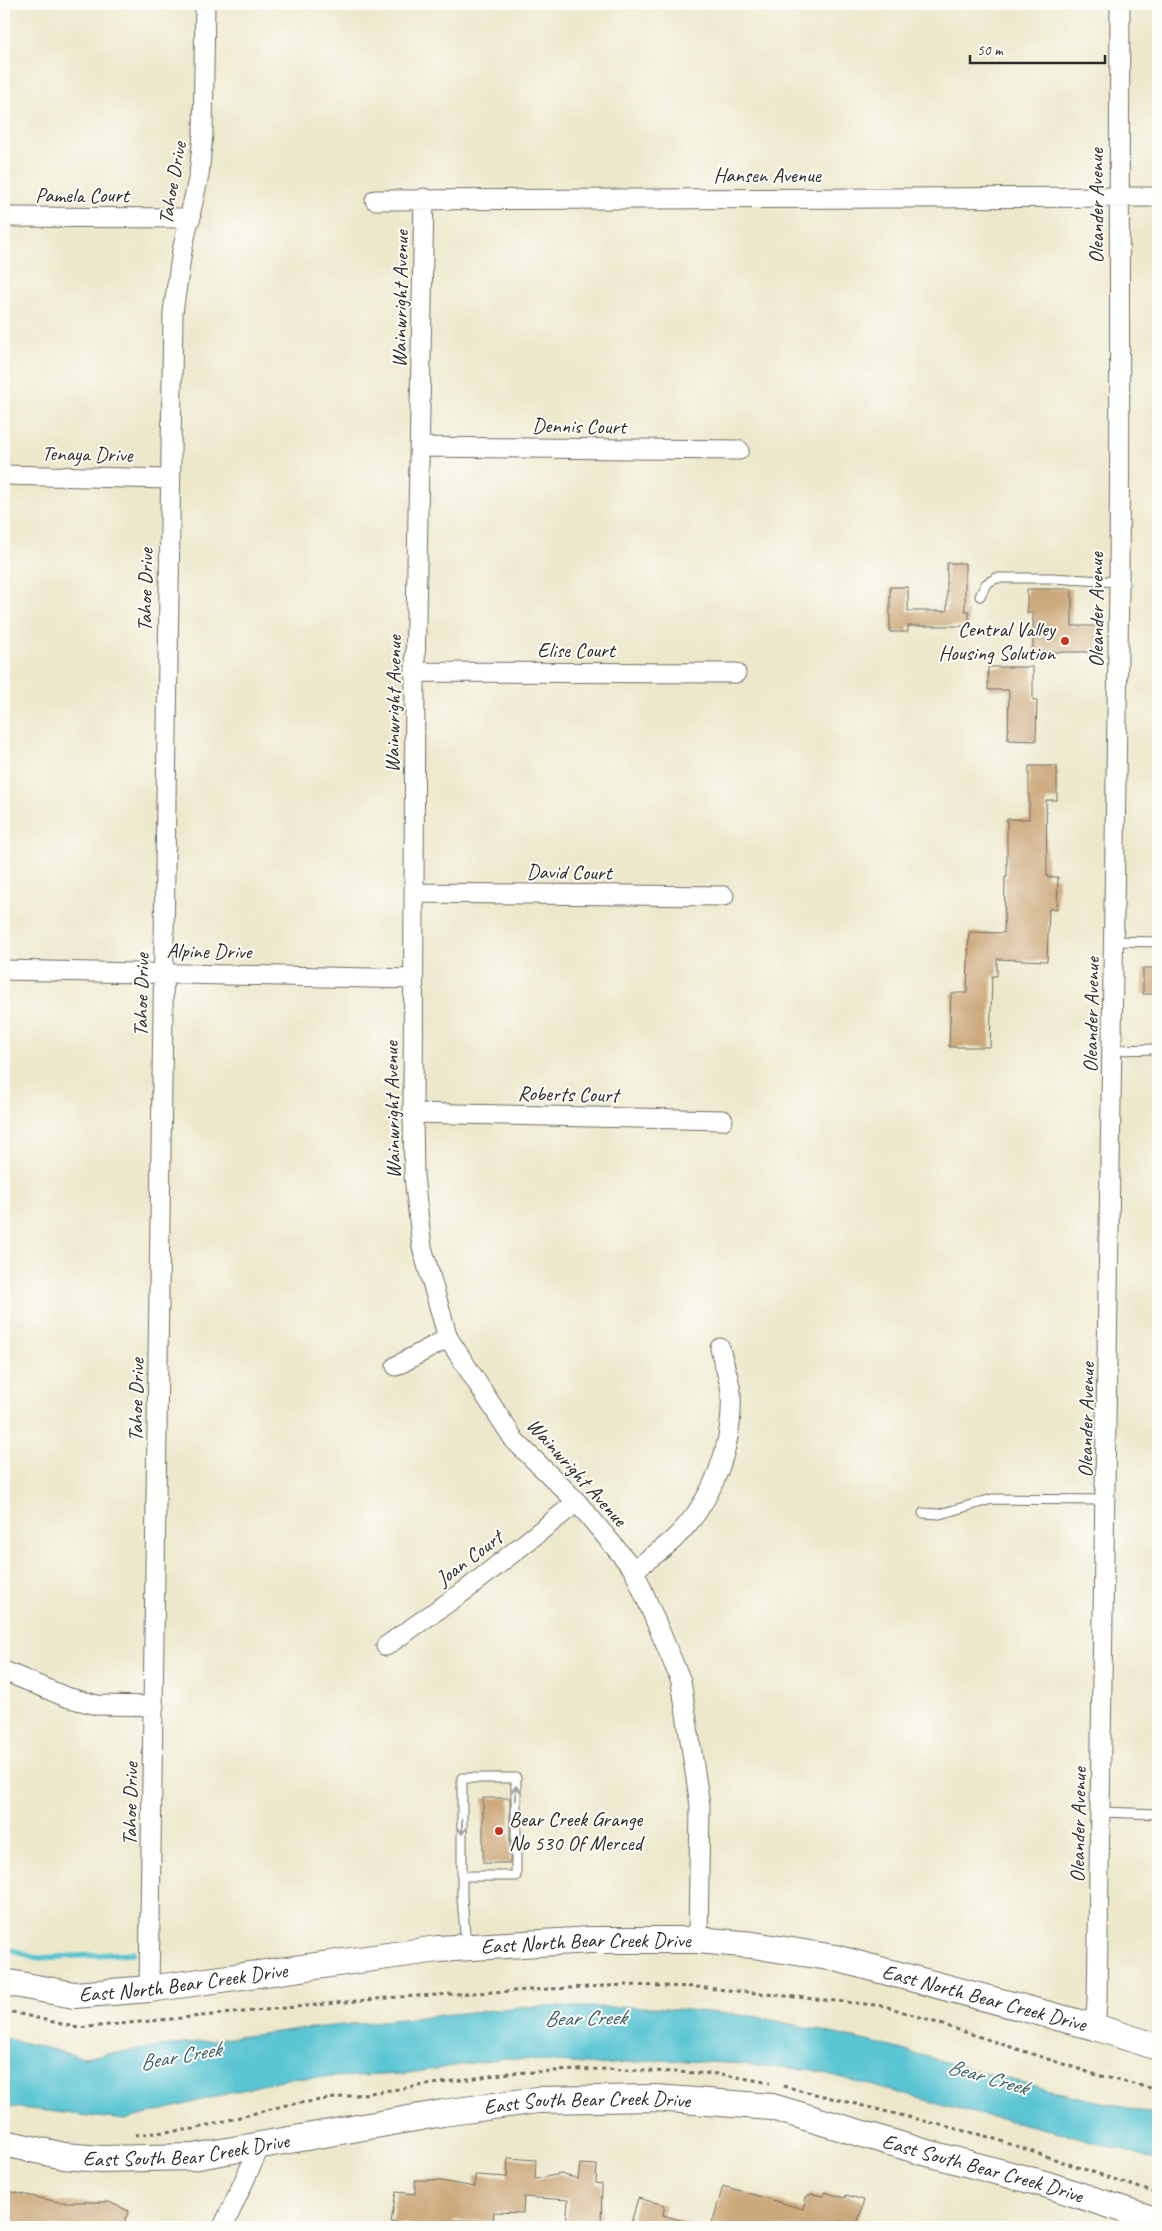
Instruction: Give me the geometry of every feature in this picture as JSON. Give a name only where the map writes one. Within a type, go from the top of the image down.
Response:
[{"type":"street","name":"Tahoe Drive","points":[[150,1989],[169,478],[173,312],[182,251],[191,218],[199,175],[203,134],[205,4]]},
{"type":"street","name":"Oleander Avenue","points":[[1095,2027],[1107,1500],[1115,941],[1119,582],[1118,197],[1120,4]]},
{"type":"street","name":"Hansen Avenue","points":[[375,200],[424,198],[1158,196]]},
{"type":"street","name":"Wainwright Avenue","points":[[424,198],[415,672],[413,1113],[414,1176],[422,1247],[448,1338],[514,1440],[577,1502],[634,1570],[681,1682],[700,1805],[698,1940]]},
{"type":"street","name":"Pamela Court","points":[[4,217],[191,218]]},
{"type":"street","name":"Dennis Court","points":[[420,447],[738,450]]},
{"type":"street","name":"Tenaya Drive","points":[[4,475],[169,478]]},
{"type":"street","name":"Elise Court","points":[[415,672],[736,673]]},
{"type":"street","name":"David Court","points":[[414,893],[724,896]]},
{"type":"street","name":"Alpine Drive","points":[[4,970],[414,979]]},
{"type":"street","name":"Roberts Court","points":[[413,1113],[723,1120]]},
{"type":"street","points":[[396,1366],[448,1338]]},
{"type":"street","points":[[634,1570],[676,1537],[700,1508],[713,1484],[724,1456],[729,1429],[731,1392],[720,1348]]},
{"type":"street","name":"Joan Court","points":[[386,1646],[466,1590],[577,1502]]},
{"type":"street","points":[[4,1671],[66,1697],[97,1705],[154,1706]]},
{"type":"street","name":"East North Bear Creek Drive","points":[[4,1982],[74,1996],[150,1989],[428,1950],[591,1940],[698,1940],[753,1945],[835,1958],[1095,2027],[1158,2047]]},
{"type":"street","name":"East South Bear Creek Drive","points":[[4,2143],[64,2156],[101,2159],[193,2156],[443,2113],[537,2100],[656,2098],[772,2107],[920,2151],[1045,2184],[1158,2221]]},
{"type":"street","points":[[223,2227],[261,2144]]},
{"type":"lane","points":[[980,596],[986,584],[996,578],[1052,578],[1119,582]]},
{"type":"lane","points":[[1115,941],[1158,942]]},
{"type":"lane","points":[[1113,1050],[1158,1049]]},
{"type":"lane","points":[[923,1513],[940,1514],[992,1499],[1107,1500]]},
{"type":"lane","points":[[462,1876],[516,1876],[516,1778],[462,1778],[462,1876],[462,1898],[466,1948]]},
{"type":"lane","points":[[1101,1812],[1158,1814]]},
{"type":"path","points":[[4,2010],[78,2028],[398,1997],[625,1985],[697,1987],[885,2006],[1097,2075],[1158,2090]]},
{"type":"water","name":"Bear Creek","points":[[522,2007],[657,2007],[759,2017],[880,2044],[1057,2092],[1158,2115],[1158,2161],[1064,2133],[974,2113],[813,2070],[665,2060],[598,2065],[504,2058],[404,2074],[285,2079],[124,2120],[4,2106],[4,2038],[83,2057],[292,2030]]},
{"type":"building","points":[[947,563],[965,563],[965,611],[969,611],[969,626],[908,626],[908,632],[890,632],[890,587],[908,587],[908,611],[947,611]]},
{"type":"building","points":[[1027,589],[1072,589],[1072,626],[1098,626],[1098,652],[1033,652],[1033,613],[1027,613]]},
{"type":"building","points":[[988,667],[1033,667],[1033,700],[1037,700],[1036,741],[1008,740],[1009,690],[988,690]]},
{"type":"building","points":[[1029,766],[1057,766],[1057,800],[1046,800],[1047,877],[1058,877],[1057,909],[1049,909],[1047,961],[997,959],[997,976],[992,976],[990,1047],[949,1047],[951,993],[967,993],[969,932],[1004,933],[1005,877],[1007,877],[1007,819],[1029,819]]},
{"type":"building","points":[[1143,968],[1158,968],[1158,994],[1143,994]]},
{"type":"building","name":"Bear Creek Grange No 530 Of Merced","points":[[483,1798],[510,1798],[510,1863],[483,1863]]},
{"type":"building","points":[[508,2158],[536,2160],[535,2179],[561,2174],[578,2179],[580,2164],[597,2165],[596,2183],[602,2184],[601,2227],[566,2227],[568,2200],[524,2197],[523,2213],[494,2212],[493,2221],[454,2220],[453,2227],[409,2227],[410,2224],[391,2222],[396,2192],[415,2194],[415,2180],[435,2180],[475,2187],[475,2175],[507,2177]]},
{"type":"building","points":[[723,2186],[803,2209],[806,2197],[811,2194],[824,2196],[824,2192],[845,2198],[846,2195],[864,2200],[857,2225],[841,2221],[839,2227],[711,2227]]},
{"type":"building","points":[[4,2190],[58,2202],[109,2202],[129,2211],[122,2227],[4,2227]]},
{"type":"building","points":[[638,2198],[665,2205],[663,2215],[690,2223],[690,2227],[630,2227]]},
{"type":"waterway","points":[[4,1947],[38,1958],[133,1953]]},
{"type":"place","name":"Central Valley Housing Solution","points":[[1065,641]]},
{"type":"place","name":"Bear Creek Grange No 530 Of Merced","points":[[499,1831]]}]
